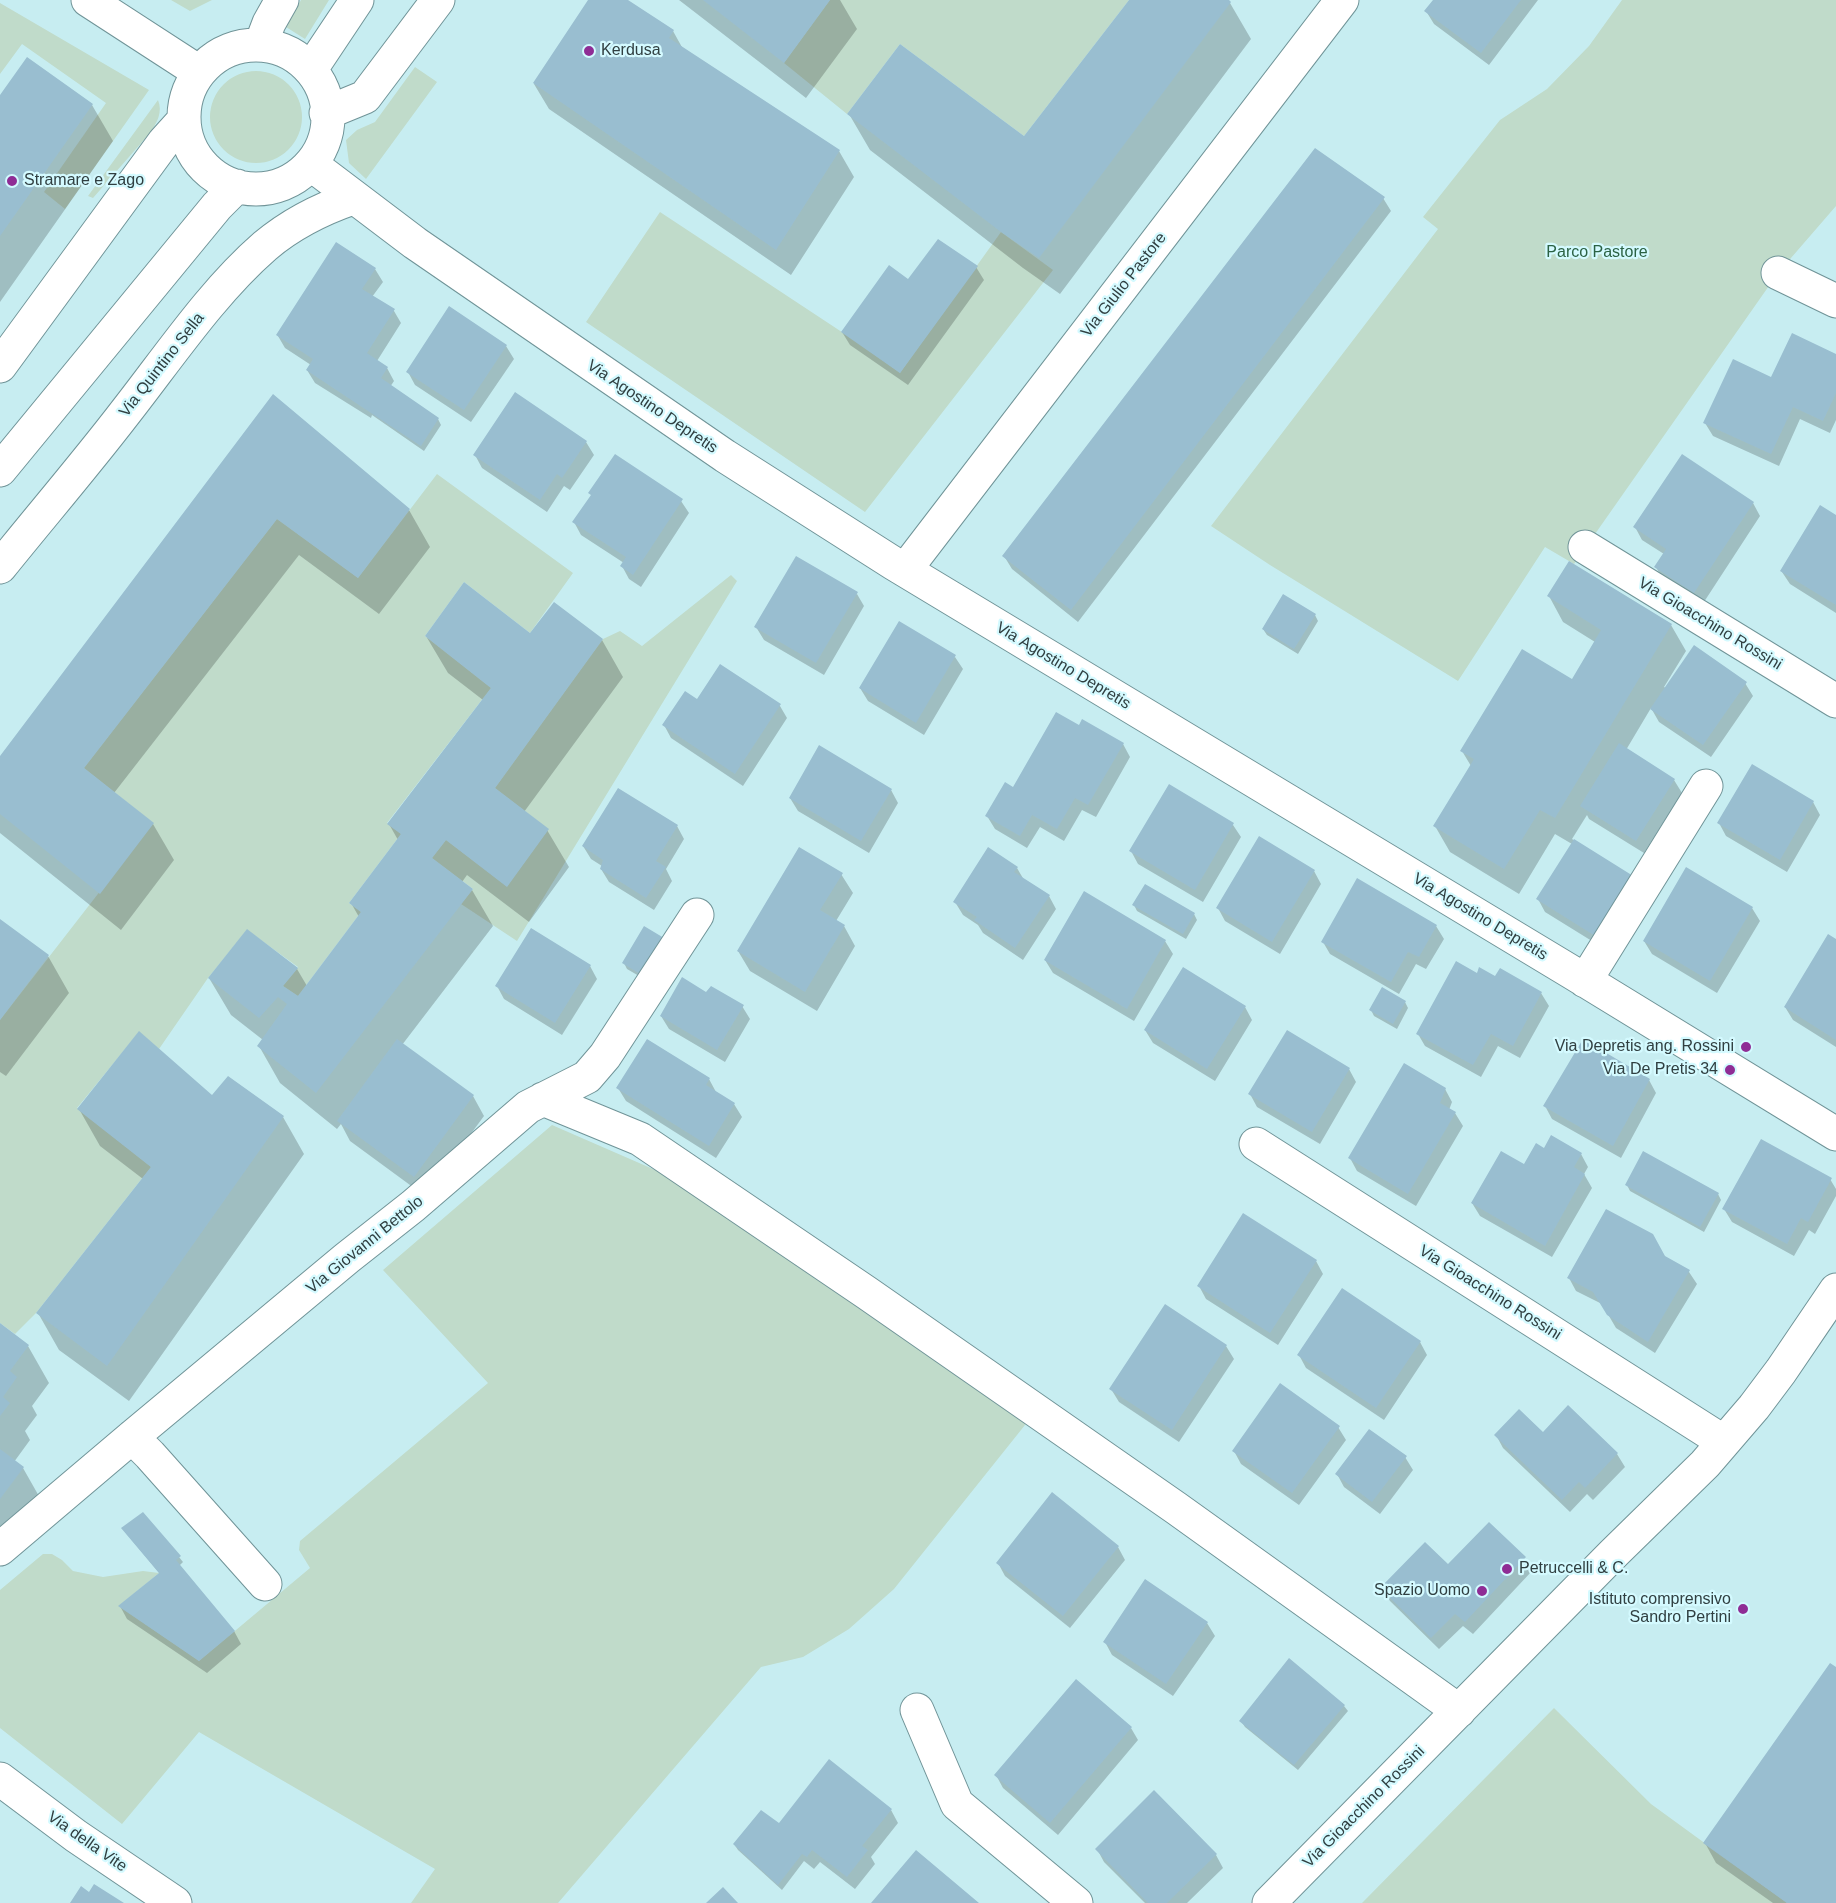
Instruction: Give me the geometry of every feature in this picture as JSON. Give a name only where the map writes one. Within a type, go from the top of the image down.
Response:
[{"type":"street","points":[[88,0],[199,72]]},
{"type":"street","points":[[261,44],[269,23],[282,0]]},
{"type":"street","points":[[312,69],[357,0]]},
{"type":"street","points":[[326,113],[366,97],[438,0]]},
{"type":"street","name":"Via Giulio Pastore","points":[[905,570],[1342,0]]},
{"type":"street","points":[[261,44],[280,47],[298,56],[312,69],[322,92],[326,113],[320,148],[312,165],[295,178],[275,186],[255,188],[237,186],[217,178],[199,162],[188,144],[183,121],[185,99],[199,72],[218,56],[261,44]]},
{"type":"street","points":[[0,366],[164,142],[183,121]]},
{"type":"street","name":"Via Agostino Depretis","points":[[312,165],[353,198],[424,249],[724,456],[905,570],[1836,1134]]},
{"type":"street","points":[[0,470],[217,206],[237,186]]},
{"type":"street","name":"Via Quintino Sella","points":[[0,567],[123,416],[197,320],[236,276],[266,246],[291,227],[321,209],[353,198]]},
{"type":"street","points":[[1778,273],[1836,301]]},
{"type":"street","name":"Via Gioacchino Rossini","points":[[1585,548],[1836,701]]},
{"type":"street","points":[[1586,981],[1706,786]]},
{"type":"street","name":"Via Giovanni Bettolo","points":[[0,1549],[347,1258],[413,1206],[528,1107],[587,1077],[605,1056],[697,915]]},
{"type":"street","points":[[543,1099],[640,1139],[867,1293],[1176,1508],[1459,1711]]},
{"type":"street","name":"Via Gioacchino Rossini","points":[[1256,1144],[1724,1442]]},
{"type":"street","name":"Via Gioacchino Rossini","points":[[1269,1903],[1724,1442],[1781,1371],[1836,1290]]},
{"type":"street","points":[[132,1437],[265,1584]]},
{"type":"street","points":[[917,1710],[957,1804],[1076,1903]]},
{"type":"street","name":"Via della Vite","points":[[0,1779],[76,1836],[175,1903]]},
{"type":"green space","points":[[171,0],[212,0],[190,11]]},
{"type":"green space","points":[[301,0],[329,0],[305,39],[286,27]]},
{"type":"green space","points":[[830,0],[1129,0],[1024,136],[900,44],[847,114],[784,63]]},
{"type":"green space","name":"Parco Pastore","points":[[1622,0],[1836,0],[1836,206],[1778,273],[1574,564],[1545,547],[1458,681],[1211,526],[1438,229],[1423,217],[1500,120],[1547,89],[1589,46]]},
{"type":"green space","points":[[0,3],[149,90],[65,209],[44,192],[106,103],[22,44],[0,74]]},
{"type":"green space","points":[[415,67],[437,82],[366,179],[349,163],[346,140],[357,130],[375,122]]},
{"type":"green space","points":[[247,71],[265,71],[282,78],[295,91],[302,108],[302,126],[295,143],[282,156],[265,163],[247,163],[230,156],[217,143],[210,126],[210,108],[217,91],[230,78]]},
{"type":"green space","points":[[158,100],[160,113],[150,133],[93,198],[88,196]]},
{"type":"green space","points":[[660,212],[900,373],[1001,232],[1053,270],[865,512],[586,322]]},
{"type":"green space","points":[[437,474],[573,573],[530,633],[464,582],[425,636],[491,688],[387,823],[401,834],[349,903],[361,912],[298,996],[283,986],[298,967],[247,930],[208,978],[159,1049],[139,1032],[77,1108],[151,1167],[36,1313],[15,1334],[0,1323],[0,1020],[153,823],[84,768],[277,519],[358,578]]},
{"type":"green space","points":[[731,575],[737,581],[517,941],[461,904],[473,889],[432,858],[446,840],[507,886],[548,829],[495,788],[603,639],[620,631],[642,646]]},
{"type":"green space","points":[[552,1125],[708,1193],[1029,1420],[894,1589],[849,1629],[803,1657],[761,1667],[558,1903],[411,1903],[435,1869],[199,1732],[122,1824],[0,1728],[0,1590],[43,1554],[52,1554],[73,1571],[103,1577],[143,1571],[159,1573],[119,1606],[199,1661],[310,1568],[299,1550],[300,1541],[488,1383],[383,1270]]},
{"type":"green space","points":[[1554,1708],[1651,1804],[1787,1903],[1362,1903]]},
{"type":"building","points":[[588,0],[628,0],[674,30],[669,38],[840,150],[776,250],[533,83]]},
{"type":"building","points":[[703,0],[830,0],[784,63]]},
{"type":"building","points":[[1129,0],[1229,0],[1231,2],[1039,258],[1001,232],[847,114],[900,44],[1024,136]]},
{"type":"building","points":[[1433,0],[1521,0],[1481,53],[1424,11]]},
{"type":"building","points":[[27,57],[93,104],[0,236],[0,95]]},
{"type":"building","points":[[1315,148],[1385,197],[1071,610],[1002,556]]},
{"type":"building","points":[[938,239],[978,266],[900,373],[841,332],[889,265],[908,279]]},
{"type":"building","points":[[336,242],[376,268],[362,289],[395,309],[367,353],[388,367],[381,378],[439,418],[421,446],[306,370],[313,359],[276,335]]},
{"type":"building","points":[[449,306],[507,345],[464,410],[406,372]]},
{"type":"building","points":[[1792,333],[1836,354],[1836,393],[1823,421],[1793,407],[1771,454],[1703,423],[1733,359],[1771,377]]},
{"type":"building","points":[[515,392],[587,441],[562,478],[557,474],[540,500],[473,455]]},
{"type":"building","points":[[273,394],[410,509],[358,578],[277,519],[84,768],[154,823],[100,894],[0,814],[0,756]]},
{"type":"building","points":[[615,454],[683,499],[633,575],[620,566],[626,557],[572,522],[591,495],[588,493]]},
{"type":"building","points":[[1682,454],[1754,502],[1694,593],[1654,567],[1666,549],[1633,527]]},
{"type":"building","points":[[1820,505],[1836,515],[1836,605],[1780,571]]},
{"type":"building","points":[[796,556],[858,592],[816,663],[754,627]]},
{"type":"building","points":[[1569,561],[1672,624],[1555,818],[1540,810],[1504,869],[1433,826],[1474,759],[1460,751],[1522,649],[1572,679],[1601,630],[1547,596]]},
{"type":"building","points":[[464,582],[530,633],[554,602],[603,639],[495,788],[549,829],[507,887],[446,840],[432,858],[473,889],[316,1093],[257,1046],[287,1004],[278,997],[259,1018],[208,978],[247,929],[298,968],[283,986],[298,996],[361,912],[349,903],[401,834],[387,824],[491,688],[425,636]]},
{"type":"building","points":[[1283,594],[1316,614],[1294,649],[1262,629]]},
{"type":"building","points":[[899,621],[956,655],[916,723],[859,688]]},
{"type":"building","points":[[1694,645],[1747,682],[1703,745],[1650,709]]},
{"type":"building","points":[[720,664],[781,704],[735,774],[662,725],[685,691],[697,699]]},
{"type":"building","points":[[1056,712],[1079,725],[1082,719],[1124,743],[1088,805],[1075,798],[1057,829],[1032,815],[1020,836],[985,816],[1005,782],[1013,787]]},
{"type":"building","points":[[1619,743],[1675,779],[1636,841],[1580,806]]},
{"type":"building","points":[[819,745],[892,789],[861,841],[789,798]]},
{"type":"building","points":[[1752,764],[1814,801],[1780,860],[1717,823]]},
{"type":"building","points":[[1169,784],[1234,823],[1195,890],[1129,851]]},
{"type":"building","points":[[618,788],[678,825],[656,861],[666,867],[646,898],[600,869],[603,860],[582,846]]},
{"type":"building","points":[[1259,836],[1315,870],[1272,942],[1216,908]]},
{"type":"building","points":[[1574,839],[1638,879],[1600,939],[1536,899]]},
{"type":"building","points":[[799,847],[843,873],[820,910],[845,925],[805,992],[737,951]]},
{"type":"building","points":[[988,847],[1018,867],[1014,872],[1050,895],[1015,948],[974,920],[977,917],[953,902]]},
{"type":"building","points":[[1686,867],[1753,907],[1710,981],[1643,941]]},
{"type":"building","points":[[1357,878],[1437,925],[1419,957],[1408,952],[1391,982],[1321,942]]},
{"type":"building","points":[[1145,884],[1195,913],[1183,934],[1132,905]]},
{"type":"building","points":[[1084,891],[1166,940],[1127,1009],[1044,960]]},
{"type":"building","points":[[0,919],[49,955],[0,1020]]},
{"type":"building","points":[[644,926],[669,941],[647,978],[622,963]]},
{"type":"building","points":[[531,928],[591,965],[555,1023],[495,986]]},
{"type":"building","points":[[1828,934],[1836,939],[1836,1040],[1784,1007]]},
{"type":"building","points":[[1456,961],[1477,973],[1479,967],[1495,976],[1500,968],[1542,992],[1513,1046],[1491,1034],[1473,1065],[1416,1034]]},
{"type":"building","points":[[1183,967],[1246,1006],[1207,1069],[1144,1030]]},
{"type":"building","points":[[682,977],[706,992],[711,986],[744,1005],[717,1050],[660,1016]]},
{"type":"building","points":[[1382,987],[1406,1001],[1393,1024],[1369,1010]]},
{"type":"building","points":[[1287,1030],[1350,1068],[1312,1132],[1248,1094]]},
{"type":"building","points":[[139,1031],[212,1095],[228,1076],[284,1116],[107,1366],[36,1313],[151,1167],[77,1109]]},
{"type":"building","points":[[397,1039],[474,1095],[414,1177],[337,1121]]},
{"type":"building","points":[[647,1039],[710,1078],[706,1085],[735,1103],[709,1146],[616,1088]]},
{"type":"building","points":[[1583,1039],[1650,1079],[1613,1146],[1543,1106]]},
{"type":"building","points":[[1404,1063],[1446,1088],[1440,1103],[1456,1112],[1408,1194],[1348,1158]]},
{"type":"building","points":[[1551,1135],[1582,1153],[1574,1167],[1585,1174],[1545,1246],[1471,1203],[1501,1151],[1524,1164],[1536,1143],[1544,1148]]},
{"type":"building","points":[[1761,1139],[1832,1178],[1808,1222],[1801,1218],[1787,1244],[1722,1209]]},
{"type":"building","points":[[1643,1151],[1719,1193],[1700,1227],[1625,1185]]},
{"type":"building","points":[[1606,1209],[1653,1234],[1665,1256],[1690,1270],[1648,1342],[1607,1315],[1593,1292],[1567,1278]]},
{"type":"building","points":[[1243,1213],[1317,1260],[1270,1333],[1197,1286]]},
{"type":"building","points":[[1342,1288],[1421,1341],[1376,1408],[1297,1355]]},
{"type":"building","points":[[1165,1304],[1227,1345],[1172,1430],[1109,1389]]},
{"type":"building","points":[[0,1323],[29,1345],[10,1371],[17,1377],[3,1397],[10,1403],[0,1416]]},
{"type":"building","points":[[1280,1383],[1340,1426],[1292,1493],[1232,1451]]},
{"type":"building","points":[[1568,1405],[1618,1453],[1585,1488],[1579,1482],[1562,1500],[1494,1435],[1519,1409],[1543,1432]]},
{"type":"building","points":[[1369,1429],[1407,1456],[1372,1502],[1335,1474]]},
{"type":"building","points":[[0,1449],[24,1467],[0,1499]]},
{"type":"building","points":[[1052,1492],[1119,1546],[1063,1616],[996,1563]]},
{"type":"building","points":[[143,1512],[181,1556],[176,1560],[235,1631],[199,1661],[118,1606],[159,1573],[121,1528]]},
{"type":"building","points":[[1489,1522],[1526,1557],[1465,1622],[1455,1614],[1431,1638],[1380,1588],[1425,1542],[1448,1564]]},
{"type":"building","points":[[1145,1579],[1208,1622],[1166,1684],[1103,1642]]},
{"type":"building","points":[[1289,1658],[1345,1705],[1294,1765],[1239,1721]]},
{"type":"building","points":[[1830,1663],[1836,1667],[1836,1903],[1787,1903],[1703,1843]]},
{"type":"building","points":[[1076,1679],[1132,1727],[1050,1823],[994,1775]]},
{"type":"building","points":[[829,1759],[892,1809],[862,1846],[868,1850],[847,1877],[812,1850],[807,1857],[802,1854],[778,1885],[733,1844],[761,1810],[779,1823]]},
{"type":"building","points":[[1154,1790],[1217,1854],[1167,1903],[1148,1903],[1095,1849]]},
{"type":"building","points":[[916,1850],[979,1903],[871,1903]]},
{"type":"building","points":[[94,1884],[124,1903],[70,1903],[81,1886],[89,1892]]},
{"type":"building","points":[[723,1887],[738,1903],[706,1903]]},
{"type":"place","name":"Kerdusa","points":[[589,51]]},
{"type":"place","name":"Stramare e Zago","points":[[12,181]]},
{"type":"place","name":"Via Depretis ang. Rossini","points":[[1746,1047]]},
{"type":"place","name":"Via De Pretis 34","points":[[1730,1070]]},
{"type":"place","name":"Petruccelli & C.","points":[[1507,1569]]},
{"type":"place","name":"Spazio Uomo","points":[[1482,1591]]},
{"type":"place","name":"Istituto comprensivo Sandro Pertini","points":[[1743,1609]]}]
